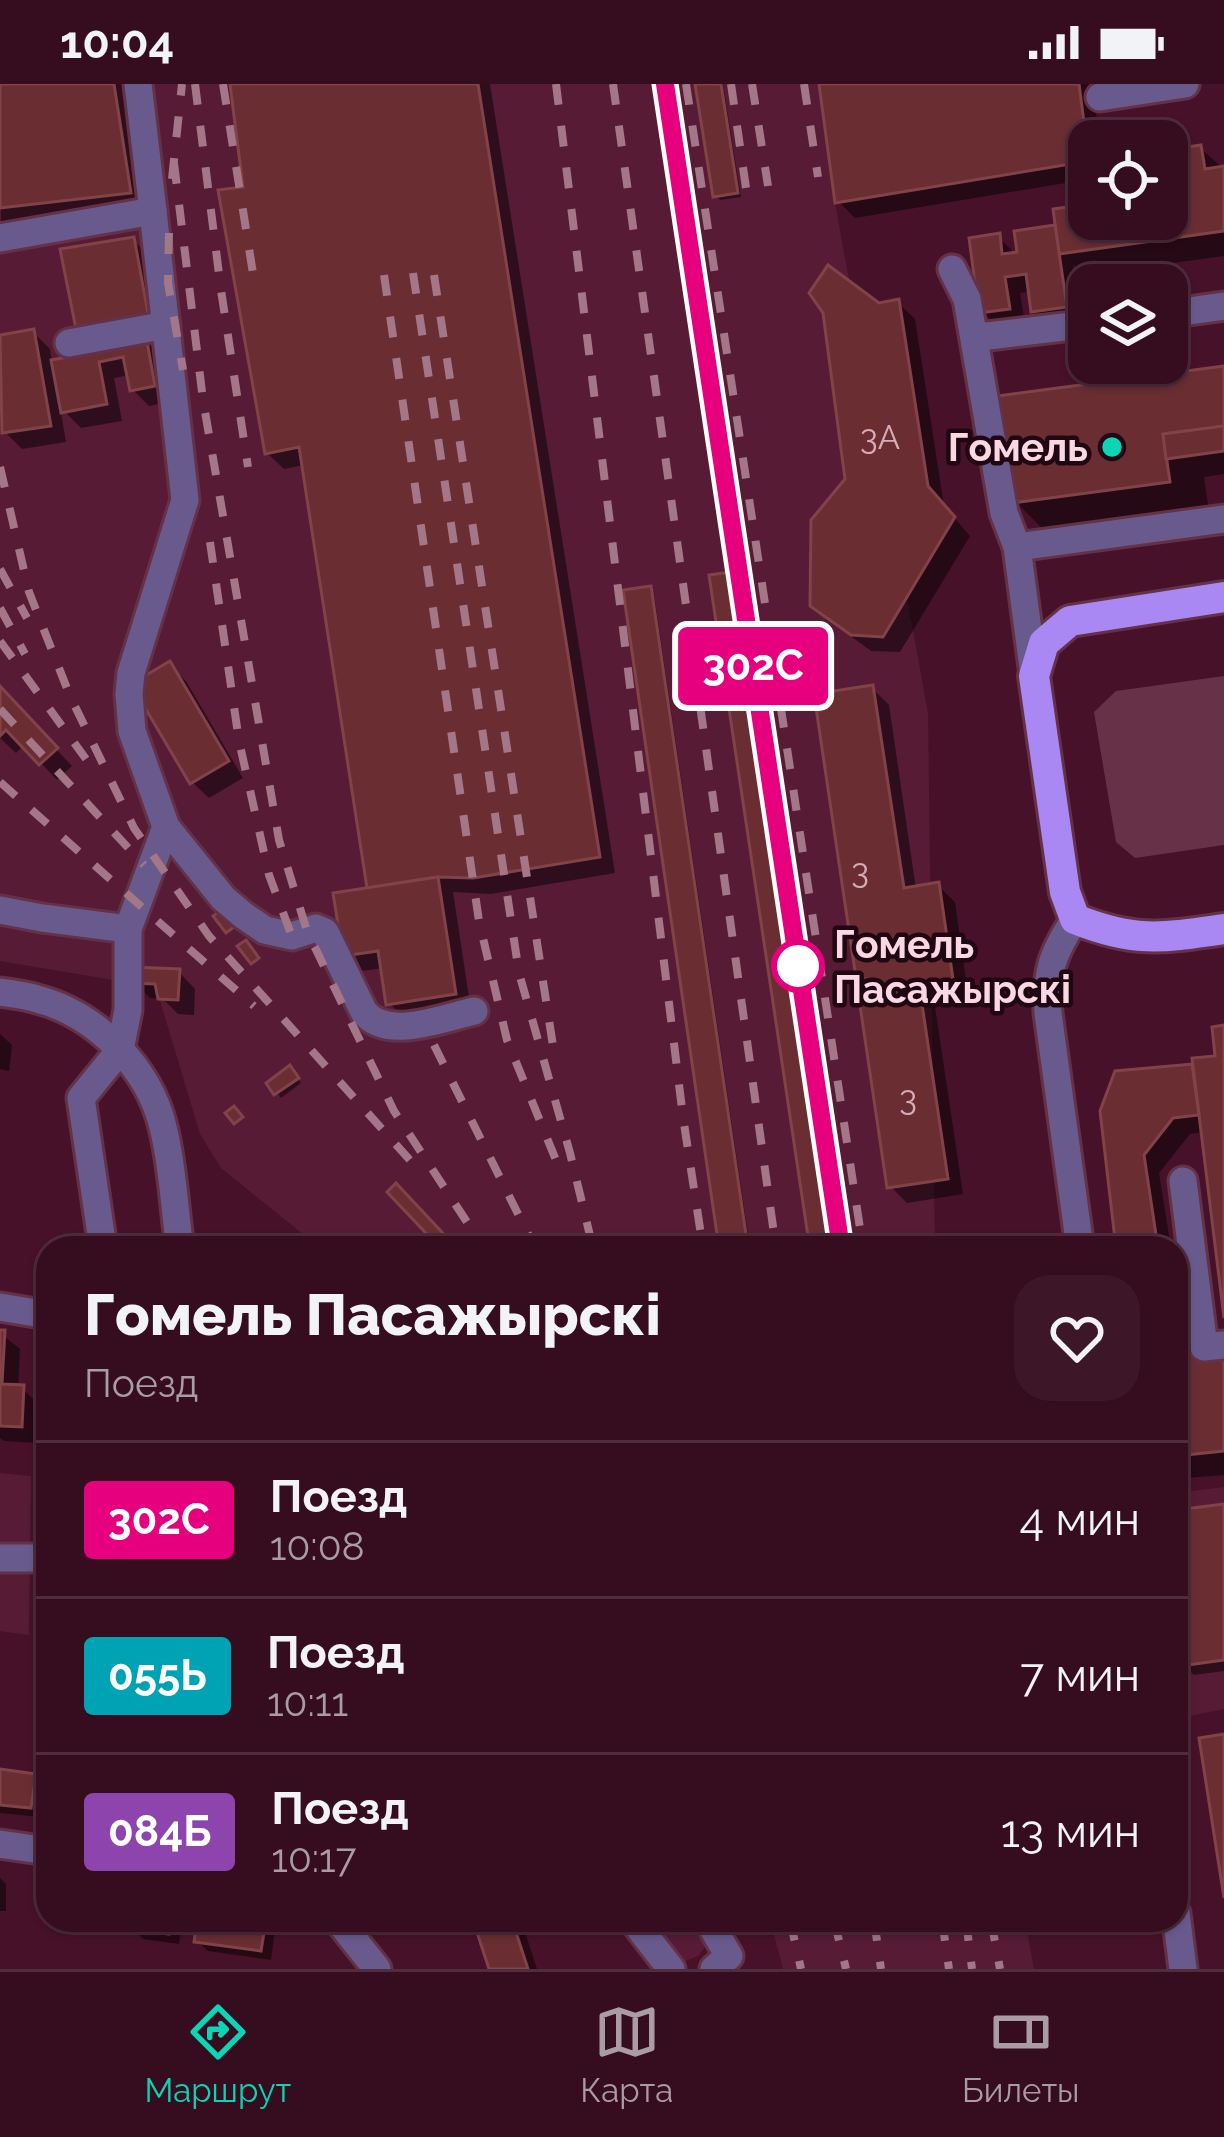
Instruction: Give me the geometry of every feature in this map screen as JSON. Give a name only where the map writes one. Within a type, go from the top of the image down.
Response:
[{"type":"main road","points":[[1224,597],[1070,621],[1044,643],[1034,676],[1065,892],[1075,919],[1136,938],[1224,929]]},
{"type":"street","points":[[138,84],[185,500],[131,673],[129,694],[132,731],[166,827],[223,898],[265,930],[292,937],[316,928],[325,932],[371,1021],[395,1028],[474,1011]]},
{"type":"street","points":[[1100,97],[1185,84]]},
{"type":"street","points":[[0,238],[153,211]]},
{"type":"street","points":[[952,269],[967,299],[1004,513],[1017,547],[1034,676]]},
{"type":"street","points":[[1188,311],[1224,305]]},
{"type":"street","points":[[69,343],[166,325]]},
{"type":"street","points":[[974,335],[1068,326]]},
{"type":"street","points":[[1017,547],[1224,519]]},
{"type":"street","points":[[101,1236],[81,1098],[120,1050],[128,1010],[128,929],[166,827]]},
{"type":"street","points":[[0,910],[128,929]]},
{"type":"street","points":[[1075,919],[1057,947],[1046,979],[1078,1236]]},
{"type":"street","points":[[0,992],[41,999],[91,1023],[148,1083],[164,1126],[178,1236]]},
{"type":"street","points":[[1183,1181],[1204,1347],[1224,1345]]},
{"type":"street","points":[[0,1307],[36,1313]]},
{"type":"street","points":[[0,1558],[36,1558]]},
{"type":"street","points":[[0,1844],[36,1849]]},
{"type":"street","points":[[348,1932],[377,1969]]},
{"type":"street","points":[[642,1932],[671,1969]]},
{"type":"street","points":[[714,1969],[729,1956],[715,1932]]},
{"type":"street","points":[[1178,1932],[1183,1969]]},
{"type":"shaded area","points":[[0,84],[819,84],[835,203],[928,713],[935,1236],[306,1236],[221,1168],[200,1134],[155,984],[0,961]]},
{"type":"shaded area","points":[[1224,676],[1224,845],[1135,858],[1116,842],[1094,712],[1116,691]]},
{"type":"shaded area","points":[[0,1473],[31,1476],[29,1635],[0,1631]]},
{"type":"shaded area","points":[[1224,1487],[1224,1709],[1189,1716],[1188,1710],[1188,1492]]},
{"type":"shaded area","points":[[657,1932],[736,1932],[709,1942],[698,1956],[683,1962]]},
{"type":"shaded area","points":[[773,1932],[1027,1932],[1034,1969],[783,1969]]},
{"type":"building","points":[[0,84],[114,84],[131,193],[0,208]]},
{"type":"building","points":[[230,84],[478,84],[600,857],[473,878],[438,877],[367,888],[299,447],[265,454],[218,190],[243,187]]},
{"type":"building","points":[[695,84],[721,84],[738,193],[713,197]]},
{"type":"building","points":[[819,84],[1079,84],[1084,120],[1068,120],[1068,164],[835,203]]},
{"type":"building","points":[[1201,145],[1205,169],[1224,166],[1224,231],[1188,236],[1188,147]]},
{"type":"building","points":[[1068,207],[1068,240],[1159,240],[1059,254],[1053,209]]},
{"type":"building","points":[[1055,225],[1067,307],[1031,312],[1026,274],[1005,277],[1010,309],[979,313],[969,238],[1000,233],[1002,254],[1017,252],[1014,231]]},
{"type":"building","points":[[134,237],[150,324],[77,334],[60,249]]},
{"type":"building","points":[[828,265],[879,303],[899,299],[928,486],[955,517],[883,637],[851,635],[810,606],[811,520],[845,479],[823,313],[809,293]]},
{"type":"building","points":[[34,329],[51,426],[2,433],[0,335]]},
{"type":"building","points":[[146,336],[155,386],[130,391],[123,357],[99,362],[107,404],[61,413],[51,360]]},
{"type":"building","points":[[1224,366],[1224,426],[1163,434],[1170,482],[1012,503],[997,396],[1088,384],[1188,384],[1188,371]]},
{"type":"building","points":[[1224,426],[1224,451],[1166,459],[1163,434]]},
{"type":"building","points":[[731,572],[829,1236],[808,1236],[709,575]]},
{"type":"building","points":[[651,586],[746,1236],[717,1236],[623,590]]},
{"type":"building","points":[[170,661],[229,761],[190,784],[131,684]]},
{"type":"building","points":[[873,685],[904,888],[939,882],[953,979],[919,984],[948,1179],[887,1188],[814,694]]},
{"type":"building","points":[[0,686],[58,748],[39,765],[6,730],[0,736]]},
{"type":"building","points":[[438,877],[456,994],[386,1005],[378,951],[343,956],[333,893]]},
{"type":"building","points":[[221,910],[234,927],[226,933],[213,916]]},
{"type":"building","points":[[246,940],[259,958],[251,964],[237,946]]},
{"type":"building","points":[[131,967],[180,969],[178,1000],[158,999],[155,984],[131,983]]},
{"type":"building","points":[[1224,1025],[1224,1318],[1192,1058],[1215,1056],[1212,1027]]},
{"type":"building","points":[[1192,1064],[1199,1115],[1173,1118],[1144,1155],[1156,1236],[1115,1236],[1100,1111],[1115,1071]]},
{"type":"building","points":[[290,1065],[299,1078],[274,1095],[266,1083]]},
{"type":"building","points":[[234,1106],[243,1117],[234,1124],[225,1113]]},
{"type":"building","points":[[396,1183],[446,1236],[429,1236],[387,1192]]},
{"type":"building","points":[[0,1330],[5,1330],[2,1384],[24,1385],[22,1427],[0,1426]]},
{"type":"building","points":[[1224,1353],[1224,1451],[1188,1455],[1188,1356]]},
{"type":"building","points":[[1224,1504],[1224,1660],[1188,1665],[1188,1508]]},
{"type":"building","points":[[1224,1734],[1224,1898],[1199,1738]]},
{"type":"building","points":[[0,1769],[36,1774],[31,1808],[0,1805]]},
{"type":"building","points":[[195,1932],[264,1932],[261,1951],[194,1942]]},
{"type":"building","points":[[477,1932],[516,1932],[528,1969],[489,1969]]},
{"type":"railway","points":[[172,179],[182,84]]},
{"type":"railway","points":[[195,84],[248,467]]},
{"type":"railway","points":[[223,84],[254,280]]},
{"type":"railway","points":[[556,84],[701,1236]]},
{"type":"railway","points":[[613,84],[774,1236]]},
{"type":"railway","points":[[665,84],[839,1236]]},
{"type":"railway","points":[[686,84],[861,1236]]},
{"type":"railway","points":[[731,84],[746,188]]},
{"type":"railway","points":[[752,84],[768,186]]},
{"type":"railway","points":[[804,84],[818,177]]},
{"type":"railway","points":[[174,163],[203,400],[279,840],[307,931],[394,1111],[476,1236]]},
{"type":"railway","points":[[169,233],[168,283],[183,370]]},
{"type":"railway","points":[[413,273],[519,973],[590,1236]]},
{"type":"railway","points":[[384,275],[479,921],[507,1040],[560,1170]]},
{"type":"railway","points":[[434,275],[553,1046]]},
{"type":"railway","points":[[0,467],[29,592],[70,696],[134,828],[209,936],[417,1168]]},
{"type":"railway","points":[[210,542],[239,741],[269,875],[291,934]]},
{"type":"railway","points":[[0,569],[27,618]]},
{"type":"railway","points":[[0,608],[25,654]]},
{"type":"railway","points":[[0,641],[86,759]]},
{"type":"railway","points":[[0,709],[144,865]]},
{"type":"railway","points":[[0,782],[254,1006]]},
{"type":"railway","points":[[434,1045],[529,1236]]},
{"type":"railway","points":[[793,1932],[801,1969]]},
{"type":"railway","points":[[837,1932],[846,1969]]},
{"type":"railway","points":[[876,1932],[881,1969]]},
{"type":"railway","points":[[944,1932],[949,1969]]},
{"type":"railway","points":[[967,1932],[972,1969]]},
{"type":"railway","points":[[993,1932],[1000,1969]]},
{"type":"train","name":"302С","points":[[665,84],[839,1236]]},
{"type":"place","name":"Гомель","points":[[1112,447]]},
{"type":"place","name":"Гомель Пасажырскі","points":[[798,966]]}]
